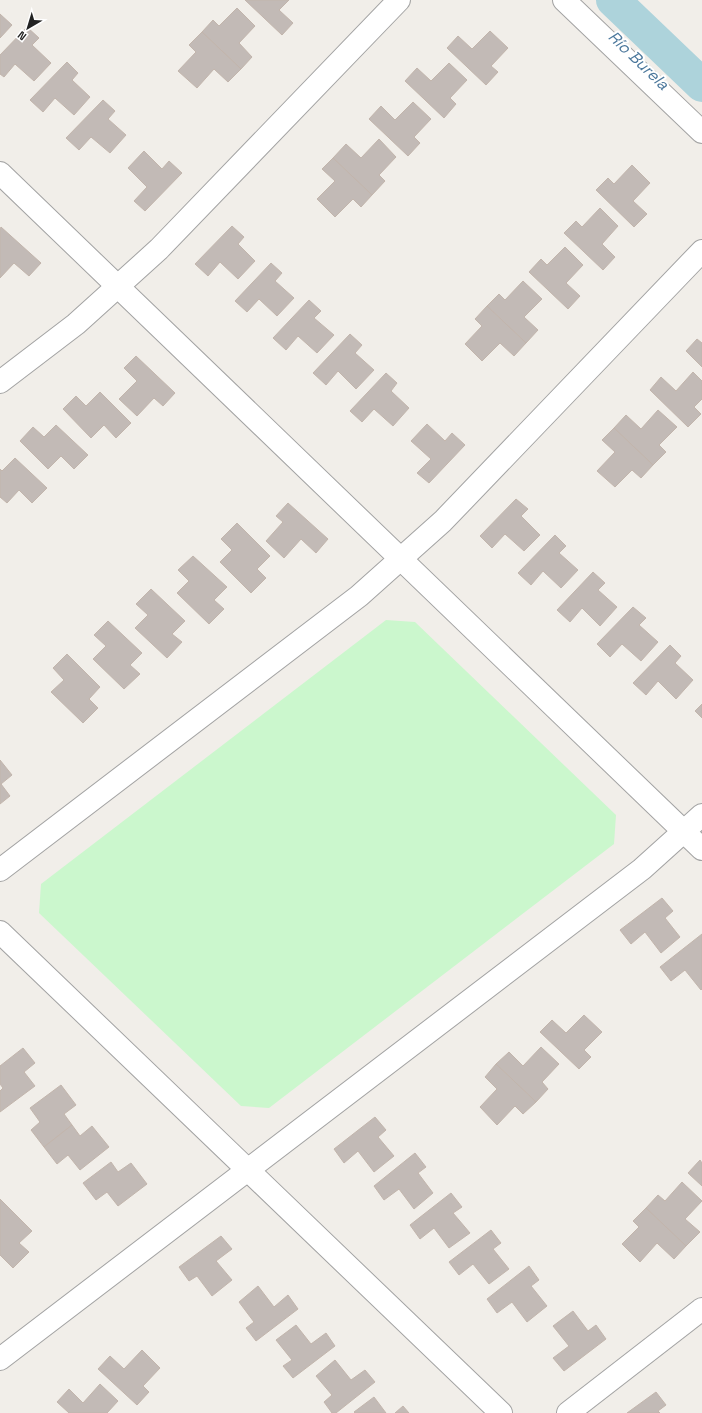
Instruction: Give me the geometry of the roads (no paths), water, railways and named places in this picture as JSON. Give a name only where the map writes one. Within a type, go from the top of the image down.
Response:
[{"type":"street","points":[[0,382],[76,324],[159,249],[399,0]]},
{"type":"street","points":[[564,0],[702,132]]},
{"type":"street","points":[[0,173],[702,848]]},
{"type":"street","points":[[0,870],[359,596],[443,521],[702,250]]},
{"type":"street","points":[[0,1359],[642,868],[702,815]]},
{"type":"street","points":[[0,932],[501,1413]]},
{"type":"street","points":[[568,1413],[702,1309]]},
{"type":"waterway","points":[[613,0],[702,85]]},
{"type":"water label","name":"Río Burela","points":[[639,60]]}]
